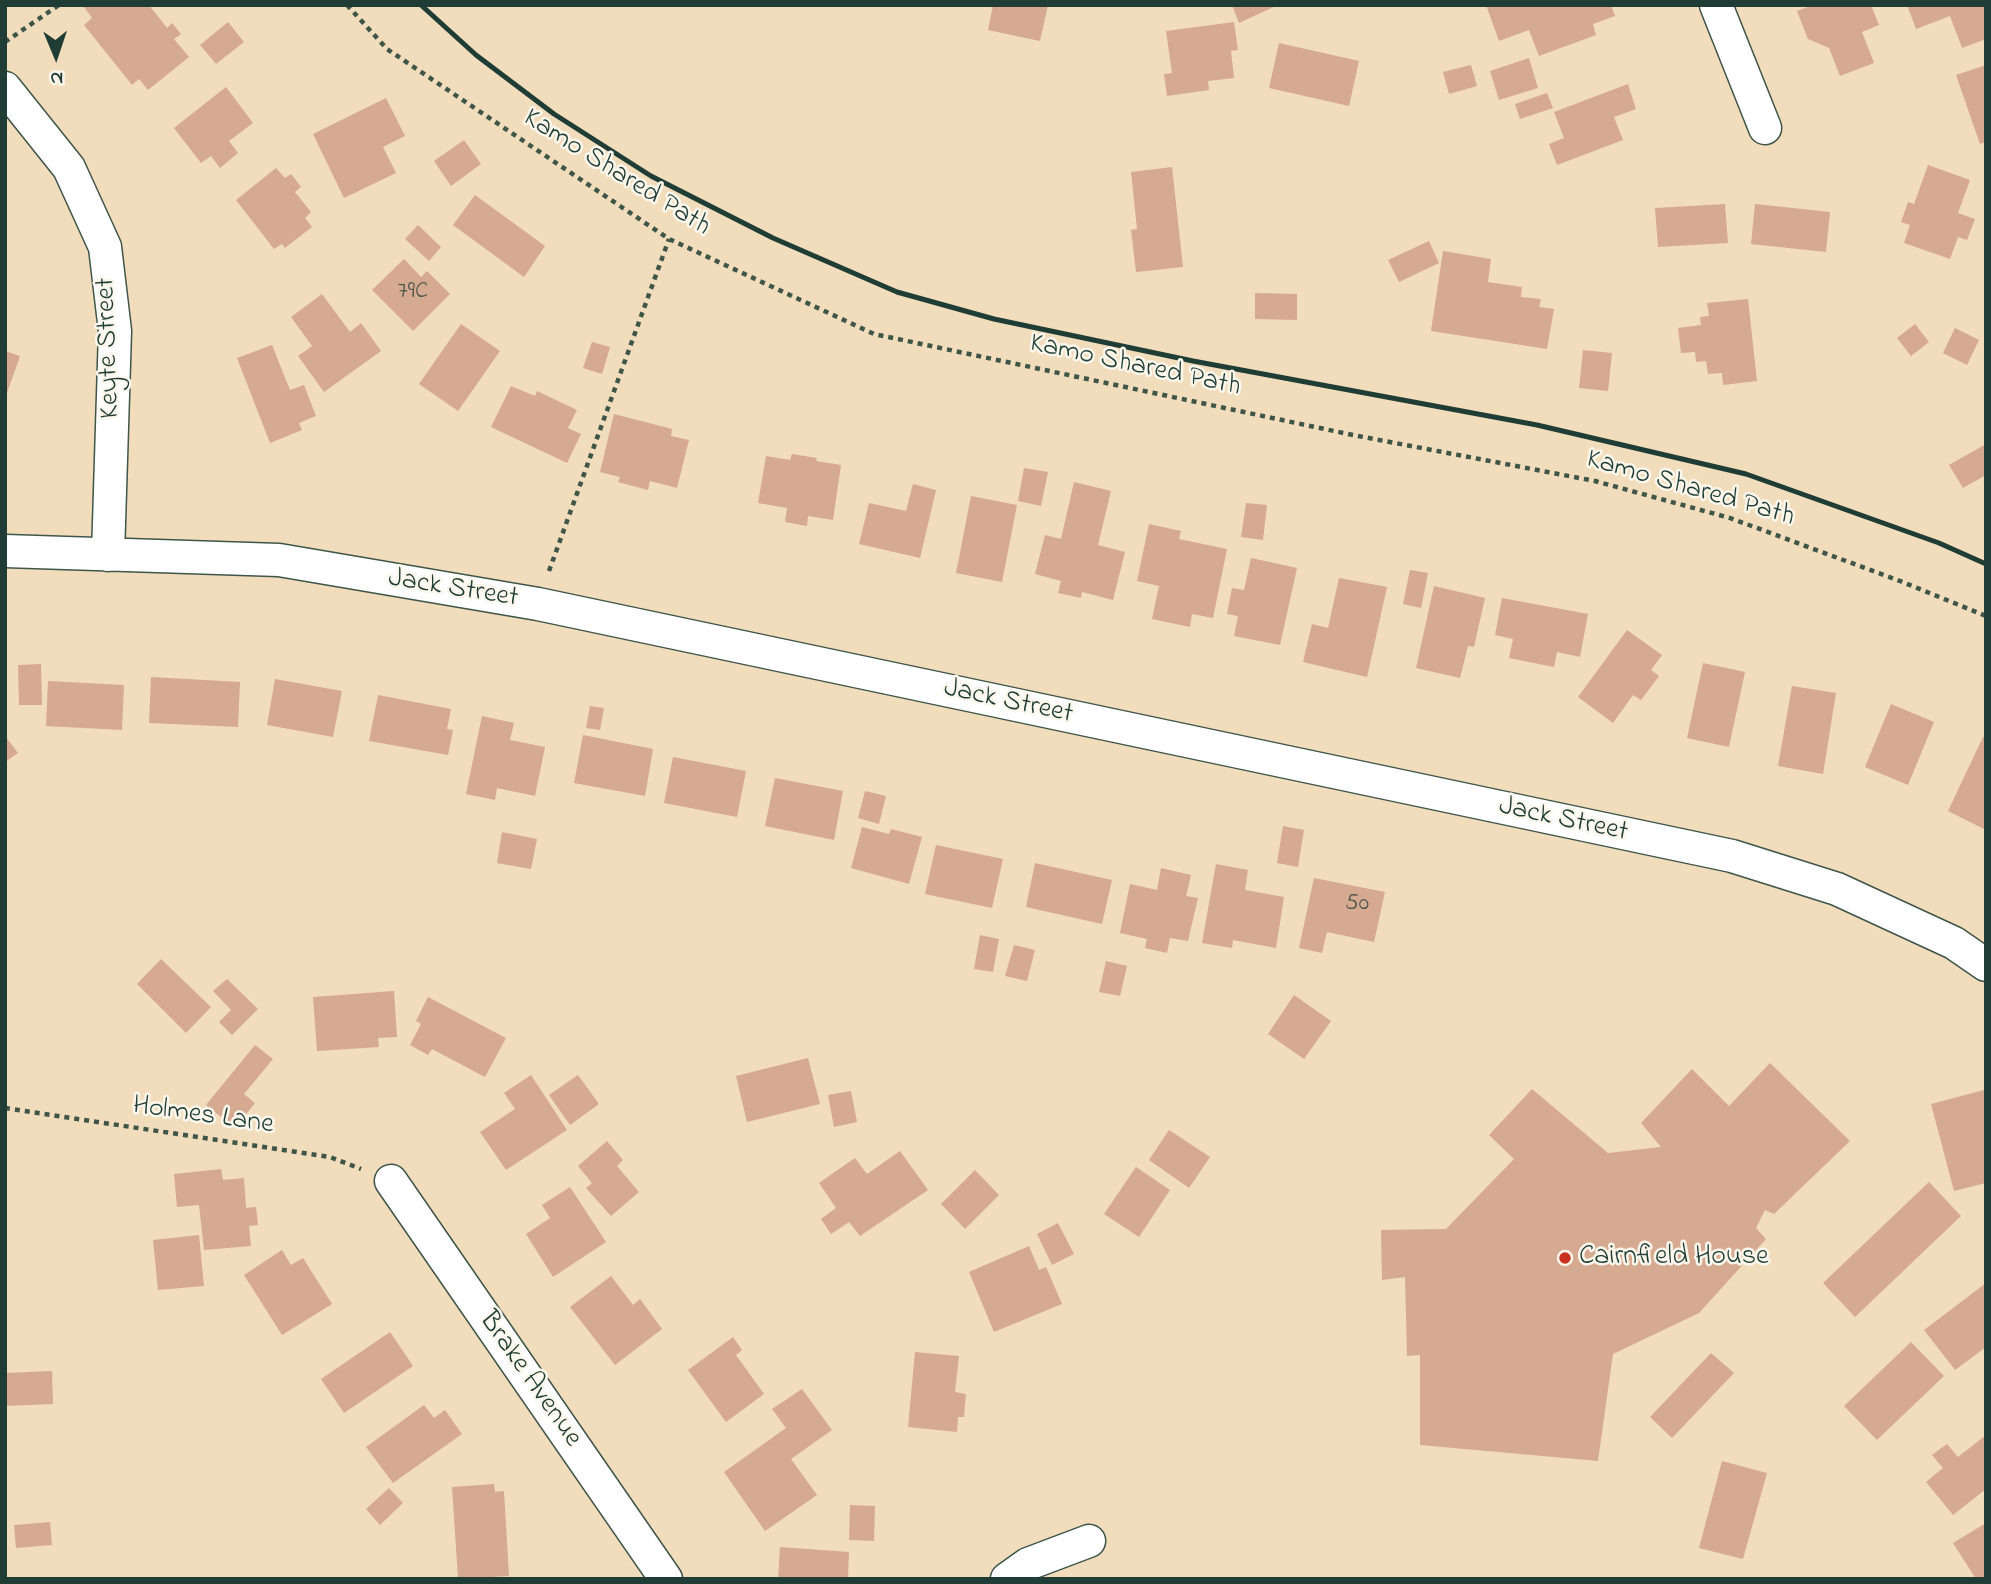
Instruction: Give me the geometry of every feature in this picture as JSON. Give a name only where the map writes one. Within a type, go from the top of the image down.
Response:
[{"type":"street","points":[[1716,5],[1765,128]]},
{"type":"street","name":"Keyte Street","points":[[5,88],[69,168],[105,247],[115,331],[108,555]]},
{"type":"street","name":"Jack Street","points":[[5,551],[279,560],[537,604],[1732,856],[1837,889],[1954,943],[1986,965]]},
{"type":"street","name":"Brake Avenue","points":[[391,1181],[666,1579]]},
{"type":"street","points":[[1007,1579],[1028,1564],[1089,1541]]},
{"type":"path","points":[[5,42],[59,5]]},
{"type":"path","name":"Kamo Shared Path","points":[[347,5],[387,49],[669,239],[874,334],[1353,435],[1594,481],[1730,518],[1986,616]]},
{"type":"path","points":[[537,604],[669,239]]},
{"type":"path","name":"Holmes Lane","points":[[5,1108],[330,1157],[391,1181]]},
{"type":"building","points":[[149,5],[167,28],[172,23],[181,34],[174,39],[189,57],[148,90],[139,79],[132,85],[84,25],[92,18],[84,7]]},
{"type":"building","points":[[993,5],[1048,5],[1040,41],[988,30]]},
{"type":"building","points":[[1232,5],[1278,5],[1239,23]]},
{"type":"building","points":[[1486,5],[1611,5],[1615,16],[1593,24],[1596,35],[1539,56],[1529,30],[1499,41]]},
{"type":"building","points":[[1813,5],[1871,5],[1879,25],[1862,32],[1874,63],[1840,76],[1829,48],[1808,39],[1797,11]]},
{"type":"building","points":[[1907,5],[1986,5],[1986,39],[1962,48],[1950,16],[1916,29]]},
{"type":"building","points":[[228,22],[244,42],[216,64],[200,45]]},
{"type":"building","points":[[1234,22],[1238,50],[1231,51],[1234,78],[1208,81],[1209,90],[1167,96],[1164,74],[1172,73],[1166,31]]},
{"type":"building","points":[[1279,43],[1359,61],[1349,106],[1269,88]]},
{"type":"building","points":[[1529,58],[1538,88],[1499,100],[1490,71]]},
{"type":"building","points":[[1471,65],[1477,86],[1449,94],[1443,72]]},
{"type":"building","points":[[1986,65],[1986,142],[1980,144],[1956,75]]},
{"type":"building","points":[[1628,84],[1636,109],[1614,117],[1623,140],[1557,165],[1549,144],[1564,138],[1554,112]]},
{"type":"building","points":[[226,87],[253,123],[229,141],[238,153],[220,168],[211,156],[201,163],[174,128]]},
{"type":"building","points":[[1547,93],[1553,108],[1520,119],[1515,104]]},
{"type":"building","points":[[386,98],[405,136],[383,147],[396,173],[344,198],[313,134]]},
{"type":"building","points":[[464,140],[481,164],[451,186],[434,161]]},
{"type":"building","points":[[1928,165],[1970,180],[1958,213],[1975,219],[1967,240],[1958,237],[1950,259],[1904,243],[1910,225],[1901,222],[1908,202],[1914,204]]},
{"type":"building","points":[[1172,167],[1183,267],[1136,272],[1131,230],[1137,229],[1131,172]]},
{"type":"building","points":[[276,168],[285,178],[291,174],[301,187],[295,192],[311,212],[305,218],[312,227],[285,248],[282,244],[274,249],[236,200]]},
{"type":"building","points":[[475,195],[545,246],[524,277],[453,225]]},
{"type":"building","points":[[1725,204],[1728,243],[1658,247],[1655,208]]},
{"type":"building","points":[[1755,204],[1830,212],[1826,252],[1751,244]]},
{"type":"building","points":[[418,225],[441,247],[429,261],[405,239]]},
{"type":"building","points":[[1429,241],[1439,263],[1399,282],[1388,260]]},
{"type":"building","points":[[1443,251],[1491,259],[1488,282],[1522,287],[1521,297],[1541,299],[1539,307],[1554,309],[1547,349],[1431,331]]},
{"type":"building","points":[[404,259],[421,277],[427,271],[450,294],[413,331],[372,290]]},
{"type":"building","points":[[1255,293],[1297,294],[1297,320],[1255,319]]},
{"type":"building","points":[[322,294],[350,332],[361,323],[381,351],[324,392],[298,356],[312,346],[291,317]]},
{"type":"building","points":[[1748,299],[1757,381],[1723,385],[1722,373],[1708,374],[1706,361],[1696,362],[1695,352],[1681,353],[1678,328],[1701,325],[1700,317],[1709,316],[1707,303]]},
{"type":"building","points":[[461,324],[500,351],[458,411],[419,384]]},
{"type":"building","points":[[1915,324],[1929,342],[1911,356],[1897,338]]},
{"type":"building","points":[[1955,328],[1979,340],[1967,365],[1943,353]]},
{"type":"building","points":[[592,342],[610,347],[602,374],[583,368]]},
{"type":"building","points":[[272,345],[290,390],[304,385],[316,416],[299,423],[302,430],[270,443],[237,358]]},
{"type":"building","points":[[1583,350],[1612,353],[1608,391],[1579,388]]},
{"type":"building","points":[[5,351],[20,356],[6,396],[5,396]]},
{"type":"building","points":[[511,386],[535,396],[537,391],[577,410],[568,428],[581,434],[567,463],[491,427]]},
{"type":"building","points":[[614,414],[672,429],[671,436],[689,440],[677,488],[650,481],[648,490],[618,482],[620,477],[600,472]]},
{"type":"building","points":[[1986,444],[1986,475],[1963,488],[1949,465]]},
{"type":"building","points":[[792,454],[841,465],[833,520],[808,516],[807,526],[785,522],[787,508],[758,503],[766,456],[790,460]]},
{"type":"building","points":[[1024,468],[1048,472],[1041,506],[1018,501]]},
{"type":"building","points":[[1074,482],[1111,491],[1098,545],[1125,552],[1113,600],[1082,592],[1081,598],[1058,593],[1061,581],[1035,574],[1045,535],[1061,539]]},
{"type":"building","points":[[913,484],[936,490],[920,558],[859,544],[869,503],[906,511]]},
{"type":"building","points":[[971,496],[1017,505],[1002,582],[956,573]]},
{"type":"building","points":[[1246,503],[1267,505],[1263,540],[1241,537]]},
{"type":"building","points":[[1149,524],[1181,531],[1179,539],[1227,549],[1213,618],[1192,614],[1190,627],[1152,619],[1159,586],[1137,581]]},
{"type":"building","points":[[1251,558],[1297,568],[1280,645],[1234,636],[1238,616],[1227,614],[1232,588],[1244,590]]},
{"type":"building","points":[[1410,570],[1428,573],[1421,608],[1403,604]]},
{"type":"building","points":[[1339,578],[1387,587],[1367,677],[1303,662],[1312,624],[1328,628]]},
{"type":"building","points":[[1434,586],[1485,598],[1474,647],[1468,646],[1460,678],[1416,668]]},
{"type":"building","points":[[1502,598],[1588,614],[1580,657],[1557,652],[1554,667],[1509,658],[1513,639],[1495,635]]},
{"type":"building","points":[[1627,630],[1662,655],[1651,670],[1659,676],[1641,700],[1633,695],[1613,723],[1578,697]]},
{"type":"building","points":[[1703,663],[1745,672],[1729,747],[1687,738]]},
{"type":"building","points":[[41,664],[42,705],[19,705],[18,665]]},
{"type":"building","points":[[151,677],[240,682],[238,727],[149,723]]},
{"type":"building","points":[[275,679],[342,691],[333,737],[267,725]]},
{"type":"building","points":[[48,681],[124,685],[122,730],[46,726]]},
{"type":"building","points":[[1792,686],[1836,693],[1823,774],[1778,766]]},
{"type":"building","points":[[378,695],[451,709],[447,729],[453,730],[448,755],[369,741]]},
{"type":"building","points":[[1891,704],[1934,722],[1908,785],[1865,767]]},
{"type":"building","points":[[590,706],[604,708],[600,730],[586,728]]},
{"type":"building","points":[[482,716],[514,723],[510,740],[545,747],[535,796],[497,788],[495,800],[466,794]]},
{"type":"building","points":[[583,735],[653,749],[645,796],[574,783]]},
{"type":"building","points":[[5,736],[18,753],[5,762]]},
{"type":"building","points":[[1983,737],[1986,738],[1986,830],[1948,811]]},
{"type":"building","points":[[673,757],[746,771],[737,817],[664,803]]},
{"type":"building","points":[[775,778],[843,791],[834,840],[765,826]]},
{"type":"building","points":[[865,791],[886,796],[879,824],[858,818]]},
{"type":"building","points":[[1283,826],[1304,830],[1298,867],[1277,863]]},
{"type":"building","points":[[862,827],[889,834],[891,829],[922,837],[909,884],[851,868]]},
{"type":"building","points":[[502,832],[537,839],[531,869],[497,863]]},
{"type":"building","points":[[936,845],[1003,859],[992,908],[925,894]]},
{"type":"building","points":[[1035,863],[1112,880],[1102,924],[1026,907]]},
{"type":"building","points":[[1216,864],[1248,870],[1245,890],[1284,897],[1276,948],[1233,940],[1232,948],[1202,943]]},
{"type":"building","points":[[1161,868],[1191,875],[1186,896],[1198,898],[1188,941],[1170,938],[1167,953],[1145,948],[1147,939],[1120,933],[1130,884],[1157,890]]},
{"type":"building","points":[[1314,878],[1385,892],[1374,942],[1327,932],[1322,953],[1299,948]]},
{"type":"building","points":[[980,935],[999,939],[993,972],[974,969]]},
{"type":"building","points":[[1014,945],[1035,950],[1027,981],[1005,976]]},
{"type":"building","points":[[161,959],[211,1007],[186,1033],[137,984]]},
{"type":"building","points":[[1106,961],[1127,966],[1120,996],[1099,992]]},
{"type":"building","points":[[227,979],[258,1009],[232,1035],[219,1022],[231,1010],[213,991]]},
{"type":"building","points":[[394,991],[397,1037],[378,1038],[379,1047],[317,1051],[313,997]]},
{"type":"building","points":[[1294,995],[1331,1021],[1304,1059],[1268,1034]]},
{"type":"building","points":[[428,997],[506,1038],[485,1077],[432,1049],[428,1055],[410,1045],[421,1024],[416,1021]]},
{"type":"building","points":[[255,1045],[273,1059],[244,1094],[255,1103],[235,1128],[206,1105]]},
{"type":"building","points":[[808,1058],[820,1104],[747,1122],[736,1076]]},
{"type":"building","name":"Cairnfield House","points":[[1770,1063],[1850,1141],[1774,1214],[1765,1210],[1756,1228],[1766,1239],[1699,1313],[1613,1354],[1598,1461],[1420,1445],[1420,1355],[1407,1356],[1405,1277],[1382,1280],[1381,1230],[1446,1229],[1514,1159],[1489,1135],[1532,1089],[1608,1153],[1661,1147],[1641,1123],[1692,1069],[1729,1106]]},
{"type":"building","points":[[531,1075],[567,1130],[506,1170],[480,1132],[515,1109],[504,1093]]},
{"type":"building","points":[[578,1075],[599,1104],[570,1125],[549,1095]]},
{"type":"building","points":[[1984,1090],[1986,1183],[1954,1191],[1931,1104]]},
{"type":"building","points":[[851,1091],[857,1122],[834,1127],[828,1095]]},
{"type":"building","points":[[1169,1130],[1210,1157],[1189,1188],[1149,1160]]},
{"type":"building","points":[[607,1141],[623,1160],[617,1166],[639,1192],[611,1216],[586,1188],[592,1183],[578,1166]]},
{"type":"building","points":[[900,1151],[928,1190],[860,1236],[849,1222],[831,1234],[821,1219],[836,1208],[819,1183],[855,1158],[867,1174]]},
{"type":"building","points":[[1136,1167],[1170,1190],[1139,1237],[1104,1214]]},
{"type":"building","points":[[221,1169],[223,1180],[244,1178],[246,1208],[256,1207],[258,1225],[249,1226],[251,1246],[204,1250],[199,1205],[177,1207],[174,1174]]},
{"type":"building","points":[[975,1170],[999,1195],[965,1229],[941,1204]]},
{"type":"building","points":[[1929,1182],[1961,1216],[1855,1317],[1823,1283]]},
{"type":"building","points":[[570,1187],[606,1242],[553,1277],[526,1234],[550,1218],[542,1205]]},
{"type":"building","points":[[1058,1223],[1074,1254],[1052,1265],[1037,1234]]},
{"type":"building","points":[[199,1235],[204,1286],[158,1290],[153,1240]]},
{"type":"building","points":[[1029,1246],[1039,1270],[1046,1267],[1062,1304],[994,1332],[969,1272]]},
{"type":"building","points":[[282,1250],[291,1265],[303,1258],[332,1304],[282,1335],[244,1275]]},
{"type":"building","points":[[611,1276],[633,1305],[640,1299],[662,1329],[615,1365],[570,1307]]},
{"type":"building","points":[[1986,1283],[1986,1347],[1955,1370],[1924,1330]]},
{"type":"building","points":[[390,1332],[413,1366],[344,1413],[321,1379]]},
{"type":"building","points":[[733,1337],[742,1350],[736,1355],[764,1394],[726,1422],[688,1370]]},
{"type":"building","points":[[1911,1342],[1944,1376],[1877,1440],[1844,1406]]},
{"type":"building","points":[[915,1352],[959,1356],[955,1392],[966,1394],[964,1417],[958,1417],[957,1432],[908,1427]]},
{"type":"building","points":[[1711,1353],[1734,1373],[1672,1438],[1650,1417]]},
{"type":"building","points":[[52,1371],[53,1404],[5,1406],[5,1373]]},
{"type":"building","points":[[802,1389],[832,1430],[791,1459],[817,1495],[765,1531],[724,1472],[786,1428],[772,1409]]},
{"type":"building","points":[[424,1405],[434,1418],[445,1410],[462,1434],[393,1483],[366,1447]]},
{"type":"building","points":[[1986,1435],[1986,1489],[1953,1515],[1926,1482],[1943,1468],[1932,1455],[1947,1444],[1958,1457]]},
{"type":"building","points":[[1722,1461],[1767,1473],[1743,1559],[1699,1548]]},
{"type":"building","points":[[494,1484],[495,1492],[504,1491],[509,1576],[458,1579],[452,1487]]},
{"type":"building","points":[[389,1488],[403,1503],[380,1525],[366,1509]]},
{"type":"building","points":[[850,1505],[875,1506],[874,1541],[849,1540]]},
{"type":"building","points":[[50,1522],[52,1545],[16,1548],[14,1525]]},
{"type":"building","points":[[1986,1523],[1986,1579],[1976,1579],[1953,1543]]},
{"type":"building","points":[[780,1547],[849,1552],[848,1579],[778,1579]]},
{"type":"railway","points":[[421,5],[476,55],[554,114],[651,176],[773,238],[897,292],[994,319],[1193,361],[1537,425],[1746,474],[1939,543],[1986,564]]},
{"type":"place","name":"Cairnfield House","points":[[1565,1258]]}]
